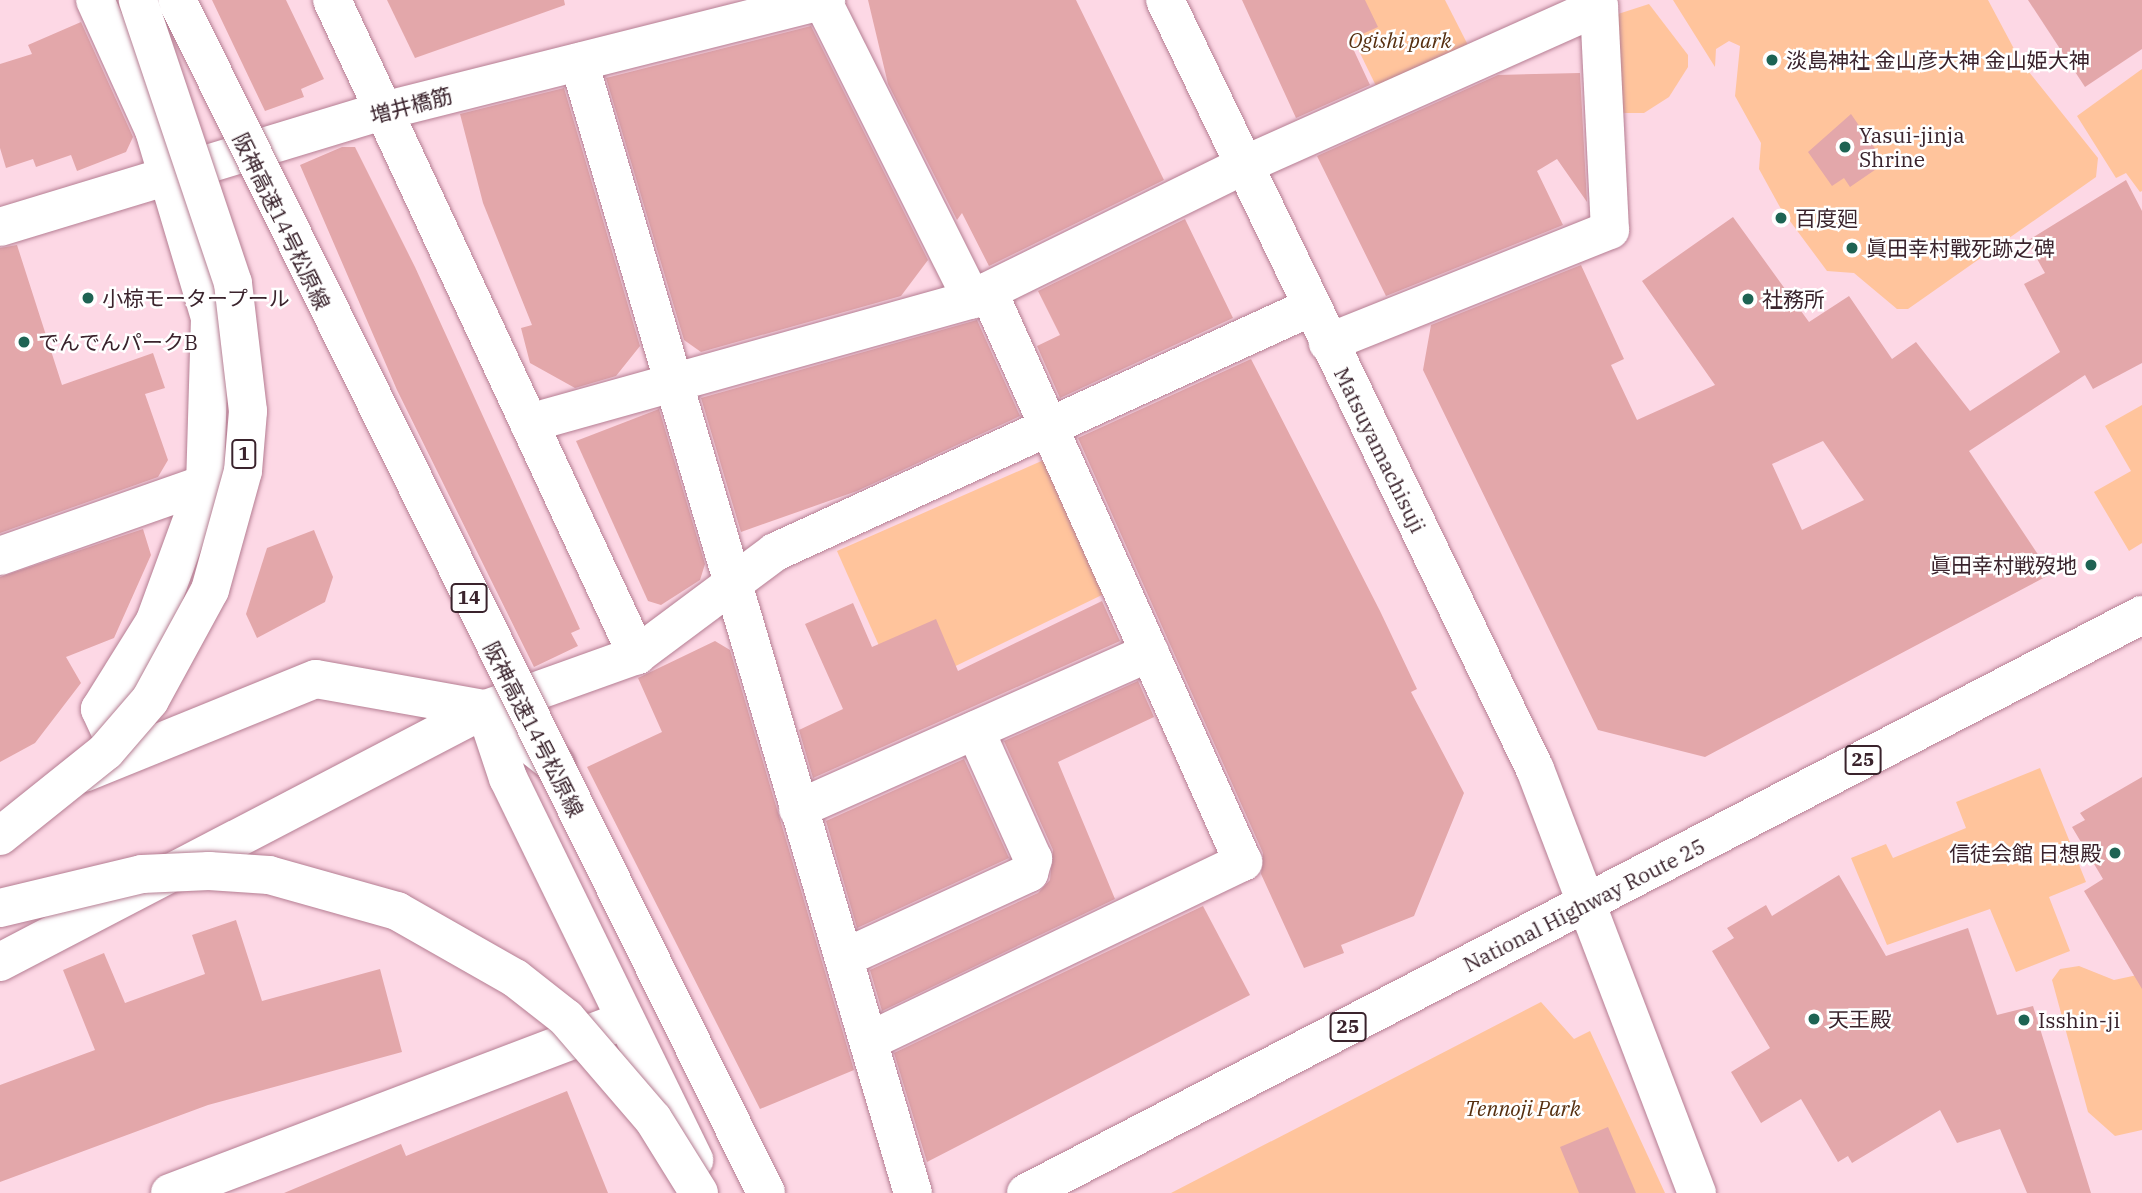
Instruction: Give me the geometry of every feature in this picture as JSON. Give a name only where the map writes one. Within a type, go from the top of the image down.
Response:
[{"type":"main road","points":[[95,0],[169,179],[210,318],[205,484],[155,621],[100,709],[121,755]]},
{"type":"main road","name":"1","points":[[0,836],[87,768],[150,700],[210,590],[243,471],[248,411],[233,283],[138,0]]},
{"type":"main road","name":"阪神高速14号松原線","points":[[177,0],[766,1193]]},
{"type":"main road","points":[[332,0],[637,655]]},
{"type":"main road","points":[[824,0],[1052,428],[1243,862],[869,1041]]},
{"type":"main road","name":"増井橋筋","points":[[0,227],[169,179],[383,111],[824,0]]},
{"type":"main road","name":"Matsuyamachisuji","points":[[1165,0],[1241,166],[1535,769],[1697,1193]]},
{"type":"main road","points":[[529,423],[980,295],[1241,166],[1599,6],[1610,230],[1328,343]]},
{"type":"main road","points":[[579,62],[731,590],[914,1193]]},
{"type":"main road","points":[[0,962],[485,709],[637,655],[731,590],[775,552],[1052,428],[1311,307]]},
{"type":"main road","points":[[0,556],[205,484]]},
{"type":"main road","name":"National Highway Route 25","points":[[1026,1193],[2142,615]]},
{"type":"main road","points":[[798,809],[1150,652]]},
{"type":"main road","points":[[0,814],[121,755],[316,679],[485,709],[552,756],[766,1193]]},
{"type":"main road","points":[[485,709],[508,778],[710,1193]]},
{"type":"main road","points":[[844,958],[1030,873],[1033,859],[975,730]]},
{"type":"main road","points":[[0,908],[92,883],[209,870],[270,875],[397,911],[514,978],[566,1018],[653,1119],[699,1193]]},
{"type":"main road","points":[[170,1193],[671,1002]]},
{"type":"green space","name":"Ogishi park","points":[[1334,0],[1445,0],[1471,51],[1380,94]]},
{"type":"green space","points":[[1673,0],[1988,0],[2021,62],[2098,158],[2096,177],[1908,309],[1897,309],[1854,273],[1827,271],[1781,209],[1759,169],[1761,143],[1735,96],[1740,46],[1729,41],[1716,49],[1715,67]]},
{"type":"green space","points":[[1649,4],[1688,55],[1688,67],[1669,97],[1644,113],[1620,113],[1618,14]]},
{"type":"green space","points":[[2142,69],[2140,192],[2126,173],[2116,178],[2077,116]]},
{"type":"green space","points":[[2142,405],[2142,543],[2129,551],[2094,492],[2131,471],[2105,426]]},
{"type":"green space","points":[[1046,459],[1108,592],[900,693],[837,551]]},
{"type":"green space","points":[[2040,768],[2086,882],[2049,897],[2070,951],[2016,972],[1990,909],[1887,945],[1851,858],[1886,844],[1893,858],[1966,828],[1956,802]]},
{"type":"green space","points":[[2079,966],[2114,980],[2142,974],[2142,1130],[2115,1136],[2088,1112],[2052,980],[2060,969]]},
{"type":"green space","name":"Tennoji Park","points":[[1541,1002],[1574,1039],[1590,1031],[1665,1193],[1171,1193]]},
{"type":"building","points":[[212,0],[286,0],[324,79],[301,89],[304,97],[265,111]]},
{"type":"building","points":[[387,0],[564,0],[565,5],[415,58]]},
{"type":"building","points":[[868,0],[1076,0],[1164,180],[989,266],[962,213],[957,220],[888,84]]},
{"type":"building","points":[[1242,0],[1365,0],[1378,27],[1349,40],[1370,85],[1296,118]]},
{"type":"building","points":[[2028,0],[2142,0],[2142,49],[2085,87]]},
{"type":"building","points":[[81,22],[133,137],[126,152],[77,171],[71,155],[36,167],[33,159],[6,168],[0,148],[0,64],[32,54],[28,45]]},
{"type":"building","points":[[811,26],[928,260],[901,296],[701,352],[684,340],[606,78]]},
{"type":"building","points":[[1580,73],[1587,202],[1557,159],[1537,171],[1563,225],[1386,296],[1317,156],[1498,75]]},
{"type":"building","points":[[564,88],[640,346],[616,376],[575,388],[530,363],[521,328],[532,325],[483,203],[460,114]]},
{"type":"building","name":"Yasui-jinja Shrine","points":[[1851,114],[1885,163],[1850,187],[1844,178],[1832,186],[1808,152]]},
{"type":"building","points":[[342,147],[355,147],[415,267],[580,629],[571,633],[578,646],[534,667],[397,390],[300,165]]},
{"type":"building","points":[[2126,180],[2142,211],[2142,363],[2093,389],[2085,375],[1969,451],[2051,574],[1705,757],[1598,730],[1423,370],[1431,325],[1581,265],[1624,359],[1611,365],[1637,420],[1715,385],[1642,281],[1733,217],[1809,322],[1849,296],[1892,359],[1916,342],[1970,411],[2060,352],[2024,284],[2045,273],[2027,241]],"holes":[[[1823,441],[1864,500],[1802,530],[1772,464]]]},
{"type":"building","points":[[1185,219],[1233,318],[1060,398],[1037,346],[1060,335],[1038,291]]},
{"type":"building","points":[[17,245],[62,385],[153,353],[165,388],[145,394],[168,460],[158,477],[0,533],[0,248]]},
{"type":"building","points":[[977,320],[1020,416],[857,491],[741,532],[701,398]]},
{"type":"building","points":[[1251,359],[1380,611],[1417,689],[1411,692],[1464,793],[1414,916],[1341,945],[1344,953],[1304,968],[1261,874],[1263,853],[1078,438]]},
{"type":"building","points":[[659,409],[705,564],[700,580],[661,605],[648,601],[576,441]]},
{"type":"building","points":[[143,529],[151,555],[114,638],[66,657],[81,683],[35,743],[0,762],[0,577]]},
{"type":"building","points":[[314,530],[333,577],[325,602],[257,638],[246,614],[267,548]]},
{"type":"building","points":[[1102,601],[1120,641],[813,778],[799,730],[843,709],[805,624],[853,603],[872,647],[936,619],[958,671]]},
{"type":"building","points":[[715,641],[730,650],[854,1070],[760,1109],[587,767],[662,732],[638,678]]},
{"type":"building","points":[[1138,681],[1154,717],[1058,762],[1115,899],[882,1011],[870,970],[1038,893],[1050,880],[1053,850],[1004,741]]},
{"type":"building","points":[[964,759],[1009,858],[857,928],[826,821]]},
{"type":"building","name":"信徒会館 日想殿","points":[[2142,777],[2142,989],[2084,891],[2103,879],[2072,827],[2085,820],[2080,813]]},
{"type":"building","points":[[1839,875],[1886,956],[1968,928],[1997,1015],[2033,1006],[2091,1193],[2027,1193],[2000,1129],[1957,1143],[1940,1110],[1852,1163],[1848,1156],[1838,1162],[1801,1099],[1761,1123],[1731,1072],[1770,1048],[1712,951],[1734,938],[1727,928],[1766,905],[1772,916]]},
{"type":"building","points":[[1203,906],[1250,995],[927,1162],[894,1053]]},
{"type":"building","points":[[236,920],[262,1001],[380,969],[402,1052],[208,1105],[0,1182],[0,1085],[95,1050],[63,970],[104,953],[125,1003],[205,974],[192,935]]},
{"type":"building","points":[[567,1091],[608,1193],[284,1193],[401,1144],[406,1156]]},
{"type":"building","points":[[1608,1127],[1636,1193],[1579,1193],[1560,1147]]},
{"type":"place","name":"淡島神社 金山彦大神 金山姫大神","points":[[1772,60]]},
{"type":"place","name":"Yasui-jinja Shrine","points":[[1845,147]]},
{"type":"place","name":"百度廻","points":[[1781,218]]},
{"type":"place","name":"眞田幸村戰死跡之碑","points":[[1852,248]]},
{"type":"place","name":"小椋モータープール","points":[[88,298]]},
{"type":"place","name":"社務所","points":[[1748,299]]},
{"type":"place","name":"でんでんパークB","points":[[24,342]]},
{"type":"place","name":"眞田幸村戦歿地","points":[[2091,565]]},
{"type":"place","name":"信徒会館 日想殿","points":[[2115,853]]},
{"type":"place","name":"天王殿","points":[[1814,1019]]},
{"type":"place","name":"Isshin-ji","points":[[2024,1020]]}]
